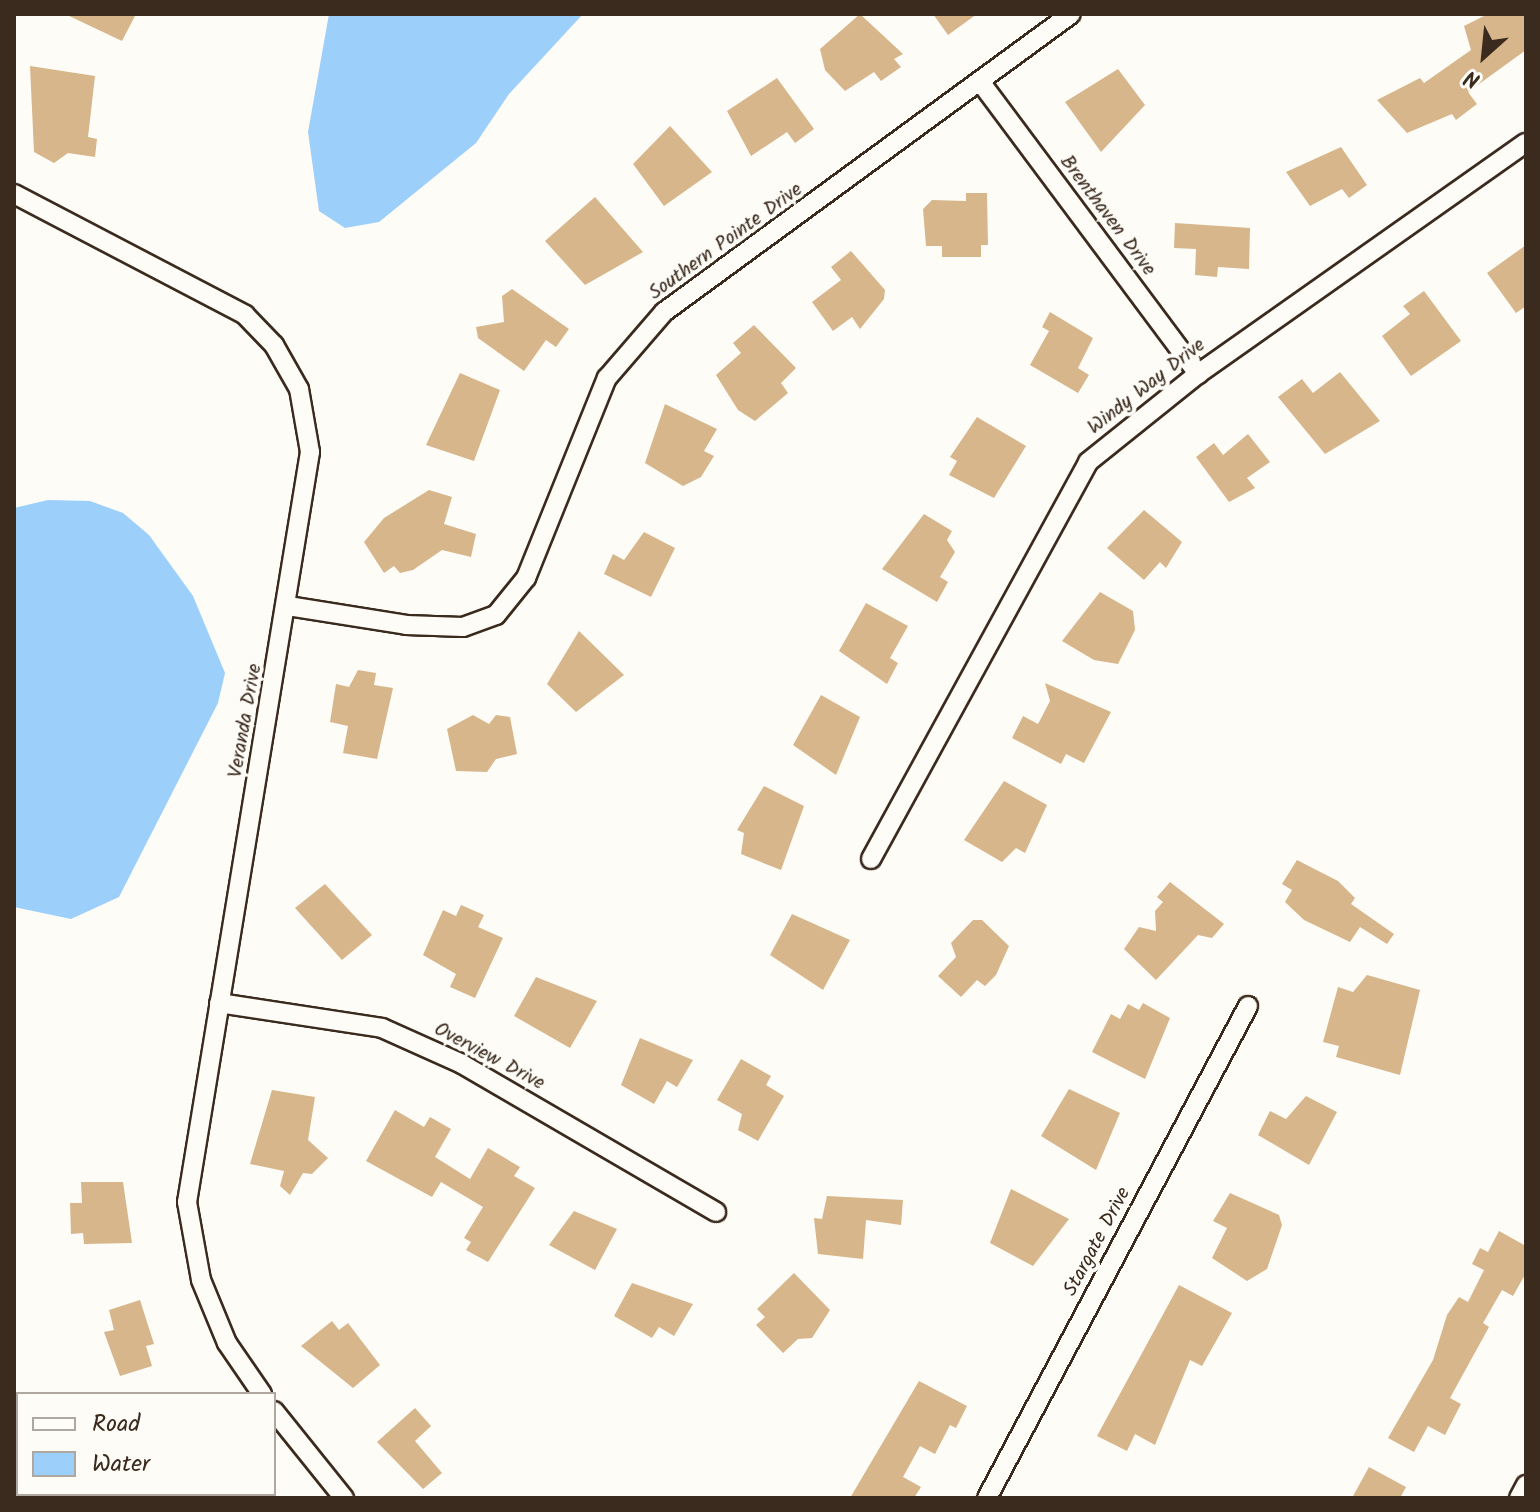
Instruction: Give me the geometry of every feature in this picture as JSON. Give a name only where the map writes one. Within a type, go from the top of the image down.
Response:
[{"type":"street","name":"Southern Pointe Drive","points":[[288,606],[406,625],[463,627],[496,615],[526,578],[607,378],[664,312],[982,84],[1071,14]]},
{"type":"street","name":"Brenthaven Drive","points":[[982,84],[1198,374]]},
{"type":"street","name":"Windy Way Drive","points":[[871,859],[1088,462],[1198,374],[1526,143]]},
{"type":"street","name":"Veranda Drive","points":[[14,194],[245,315],[274,345],[299,389],[310,452],[288,606],[187,1202],[201,1280],[227,1343],[261,1392]]},
{"type":"street","name":"Overview Drive","points":[[219,1003],[382,1028],[462,1064],[716,1212]]},
{"type":"street","name":"Stargate Drive","points":[[987,1498],[1248,1006]]},
{"type":"street","points":[[276,1413],[344,1498]]},
{"type":"street","points":[[1519,1498],[1526,1485]]},
{"type":"water","points":[[329,14],[583,14],[509,94],[476,143],[379,222],[345,228],[319,211],[308,132]]},
{"type":"water","points":[[48,500],[90,501],[123,513],[149,535],[193,596],[225,673],[218,703],[119,897],[71,919],[14,907],[14,508]]},
{"type":"building","points":[[65,14],[136,14],[122,41]]},
{"type":"building","points":[[860,14],[903,54],[894,59],[901,67],[881,81],[874,72],[845,91],[825,70],[820,49]]},
{"type":"building","points":[[933,14],[977,14],[948,35]]},
{"type":"building","points":[[1488,14],[1526,14],[1526,50],[1468,92],[1477,104],[1456,120],[1452,114],[1407,133],[1377,100],[1420,78],[1424,83],[1471,50],[1464,26]]},
{"type":"building","points":[[30,66],[95,76],[88,137],[97,139],[95,157],[68,153],[54,163],[34,152]]},
{"type":"building","points":[[1118,69],[1145,105],[1101,152],[1065,102]]},
{"type":"building","points":[[777,78],[814,129],[795,143],[787,132],[751,156],[727,111]]},
{"type":"building","points":[[670,126],[712,172],[664,206],[633,164]]},
{"type":"building","points":[[1341,147],[1367,185],[1349,198],[1342,189],[1310,206],[1286,172]]},
{"type":"building","points":[[966,193],[987,193],[988,245],[981,245],[981,257],[942,257],[942,246],[926,246],[923,209],[932,200],[966,201]]},
{"type":"building","points":[[595,197],[643,252],[585,285],[545,241]]},
{"type":"building","points":[[1175,223],[1250,228],[1249,269],[1218,267],[1217,277],[1195,275],[1196,249],[1174,248]]},
{"type":"building","points":[[1526,245],[1526,306],[1516,313],[1487,273]]},
{"type":"building","points":[[851,251],[885,290],[884,299],[860,329],[852,317],[833,331],[812,302],[841,280],[831,267]]},
{"type":"building","points":[[512,289],[569,329],[556,347],[546,340],[524,371],[478,338],[476,327],[504,322],[502,296]]},
{"type":"building","points":[[1424,291],[1461,341],[1411,376],[1382,336],[1410,314],[1403,306]]},
{"type":"building","points":[[1050,312],[1093,338],[1078,368],[1089,375],[1078,393],[1030,365],[1049,331],[1042,327]]},
{"type":"building","points":[[754,325],[796,368],[781,383],[788,393],[755,421],[738,410],[716,375],[741,353],[733,343]]},
{"type":"building","points":[[1340,372],[1380,421],[1325,454],[1278,397],[1302,379],[1313,393]]},
{"type":"building","points":[[460,373],[500,390],[474,461],[426,445]]},
{"type":"building","points":[[665,404],[717,429],[704,451],[714,456],[701,477],[683,486],[645,463]]},
{"type":"building","points":[[977,417],[1026,446],[994,498],[949,475],[957,461],[950,457]]},
{"type":"building","points":[[1248,434],[1270,462],[1247,478],[1255,488],[1229,502],[1196,457],[1214,443],[1223,455]]},
{"type":"building","points":[[429,490],[452,497],[444,524],[476,534],[471,557],[442,550],[413,570],[400,573],[394,566],[384,573],[364,542],[384,518]]},
{"type":"building","points":[[1144,510],[1182,542],[1166,568],[1160,562],[1144,580],[1107,548]]},
{"type":"building","points":[[924,514],[952,531],[947,540],[955,552],[940,577],[948,582],[937,602],[882,569]]},
{"type":"building","points":[[644,532],[675,548],[651,597],[604,574],[613,554],[624,560]]},
{"type":"building","points":[[1100,592],[1133,611],[1135,630],[1118,664],[1094,660],[1062,641]]},
{"type":"building","points":[[866,603],[908,626],[890,658],[898,663],[887,684],[839,651]]},
{"type":"building","points":[[579,631],[624,675],[576,712],[547,684]]},
{"type":"building","points":[[358,670],[376,673],[374,685],[393,688],[377,759],[343,753],[348,726],[330,722],[336,684],[349,687]]},
{"type":"building","points":[[1045,683],[1111,712],[1084,763],[1066,754],[1061,764],[1012,738],[1023,716],[1038,724],[1050,701]]},
{"type":"building","points":[[821,695],[860,717],[836,775],[793,745]]},
{"type":"building","points":[[473,715],[489,724],[496,715],[510,717],[517,754],[496,759],[487,772],[456,771],[447,729]]},
{"type":"building","points":[[1004,781],[1047,805],[1025,853],[1016,848],[1002,862],[964,840]]},
{"type":"building","points":[[764,786],[804,806],[781,870],[741,854],[744,833],[737,830]]},
{"type":"building","points":[[1297,860],[1338,881],[1355,898],[1351,904],[1394,934],[1387,944],[1360,927],[1350,942],[1304,920],[1285,902],[1292,890],[1282,884]]},
{"type":"building","points":[[1170,882],[1224,924],[1212,938],[1198,935],[1156,980],[1124,949],[1139,927],[1156,931],[1155,911],[1163,902],[1157,897]]},
{"type":"building","points":[[325,884],[372,935],[342,960],[295,908]]},
{"type":"building","points":[[461,905],[484,915],[478,927],[503,938],[475,998],[450,987],[456,974],[423,955],[443,910],[456,916]]},
{"type":"building","points":[[792,914],[850,940],[823,990],[770,955]]},
{"type":"building","points":[[973,920],[982,920],[1009,946],[996,975],[985,986],[977,980],[961,997],[938,976],[956,957],[951,943]]},
{"type":"building","points":[[1367,975],[1420,990],[1400,1075],[1336,1057],[1339,1046],[1323,1042],[1338,987],[1353,992]]},
{"type":"building","points":[[536,977],[597,1001],[570,1048],[514,1016]]},
{"type":"building","points":[[1143,1003],[1170,1018],[1145,1079],[1092,1052],[1111,1014],[1120,1019],[1128,1004],[1139,1010]]},
{"type":"building","points":[[640,1038],[693,1060],[677,1087],[667,1081],[654,1104],[621,1085]]},
{"type":"building","points":[[741,1059],[771,1076],[766,1085],[784,1096],[758,1141],[738,1130],[742,1114],[717,1100]]},
{"type":"building","points":[[1069,1089],[1120,1113],[1096,1170],[1041,1136]]},
{"type":"building","points":[[272,1090],[315,1097],[308,1140],[328,1158],[312,1174],[303,1173],[290,1195],[280,1186],[284,1171],[250,1164]]},
{"type":"building","points":[[1306,1096],[1337,1112],[1309,1165],[1258,1135],[1270,1111],[1286,1119]]},
{"type":"building","points":[[395,1110],[424,1127],[430,1117],[451,1129],[435,1157],[470,1179],[488,1148],[520,1167],[514,1176],[535,1188],[488,1262],[466,1250],[471,1242],[464,1238],[483,1207],[441,1182],[432,1197],[366,1161]]},
{"type":"building","points":[[81,1182],[123,1182],[132,1243],[84,1244],[83,1233],[71,1234],[70,1203],[82,1203]]},
{"type":"building","points":[[1011,1189],[1069,1219],[1033,1266],[990,1243]]},
{"type":"building","points":[[1230,1193],[1279,1215],[1282,1225],[1267,1269],[1247,1281],[1212,1258],[1227,1228],[1213,1221]]},
{"type":"building","points":[[827,1196],[903,1200],[901,1225],[866,1220],[863,1259],[818,1254],[814,1218],[822,1219]]},
{"type":"building","points":[[574,1211],[617,1229],[595,1270],[549,1245]]},
{"type":"building","points":[[1499,1231],[1526,1246],[1526,1273],[1513,1296],[1502,1290],[1483,1323],[1489,1327],[1450,1398],[1461,1404],[1445,1435],[1428,1426],[1414,1452],[1388,1438],[1433,1360],[1447,1315],[1459,1297],[1468,1302],[1484,1270],[1472,1264],[1480,1248],[1488,1252]]},
{"type":"building","points":[[794,1273],[830,1310],[812,1338],[798,1339],[783,1353],[756,1325],[765,1317],[757,1309]]},
{"type":"building","points":[[632,1283],[693,1304],[674,1336],[659,1327],[652,1338],[614,1316]]},
{"type":"building","points":[[1179,1285],[1232,1313],[1202,1366],[1190,1360],[1155,1445],[1135,1434],[1127,1451],[1097,1436]]},
{"type":"building","points":[[140,1300],[154,1344],[146,1346],[152,1366],[120,1376],[104,1332],[114,1330],[109,1310]]},
{"type":"building","points":[[332,1321],[339,1330],[348,1323],[380,1365],[353,1388],[301,1346]]},
{"type":"building","points":[[919,1381],[967,1406],[956,1428],[950,1425],[935,1454],[920,1446],[903,1477],[921,1487],[914,1498],[850,1498]]},
{"type":"building","points":[[415,1408],[431,1426],[415,1441],[442,1473],[423,1489],[377,1442]]},
{"type":"building","points":[[1369,1467],[1406,1487],[1400,1498],[1352,1498]]}]
